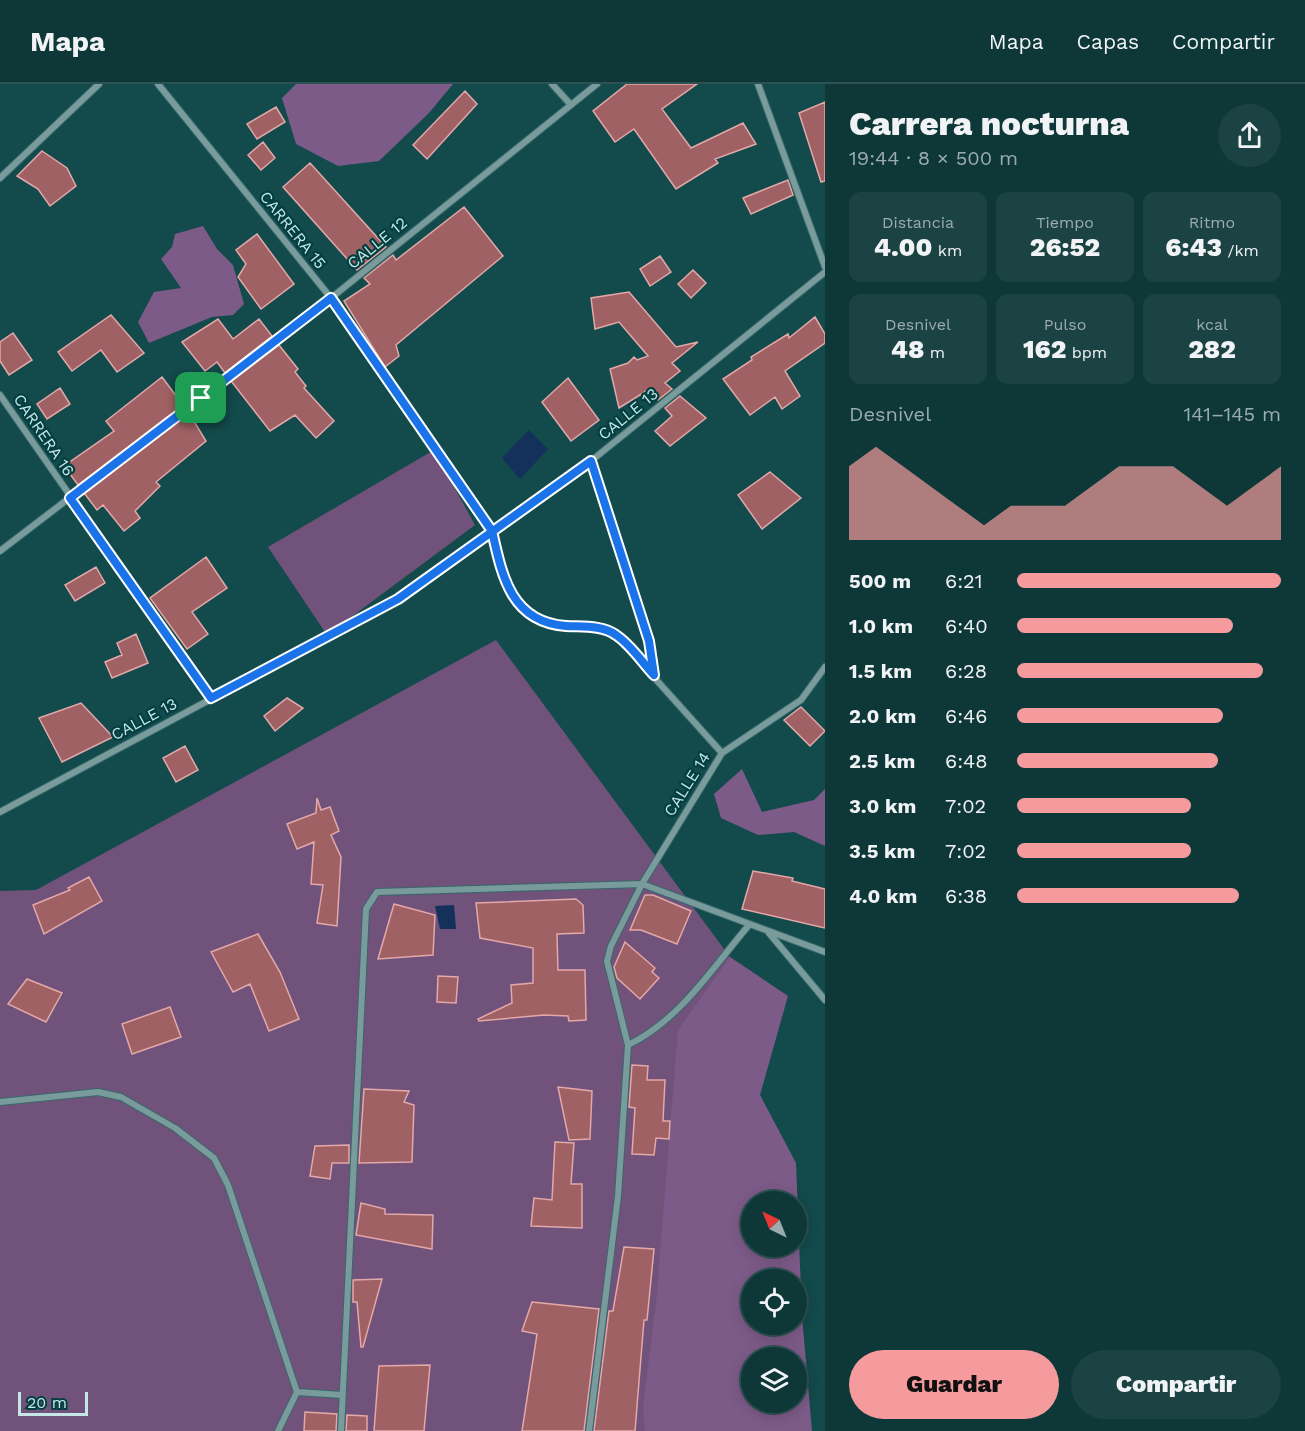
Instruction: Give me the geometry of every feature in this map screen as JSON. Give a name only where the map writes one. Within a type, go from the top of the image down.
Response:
[{"type":"street","points":[[0,178],[99,84]]},
{"type":"street","name":"CARRERA 15","points":[[158,84],[331,298],[492,531],[502,575],[514,597],[534,619],[553,625],[598,628],[616,635],[722,753]]},
{"type":"street","points":[[552,84],[571,105]]},
{"type":"street","name":"CALLE 12","points":[[0,551],[331,298],[597,84]]},
{"type":"street","points":[[758,84],[825,267]]},
{"type":"street","name":"CALLE 13","points":[[0,812],[398,599],[591,461],[825,272]]},
{"type":"street","name":"CARRERA 16","points":[[0,395],[211,698]]},
{"type":"street","points":[[591,461],[649,641],[654,675]]},
{"type":"street","name":"CALLE 14","points":[[589,1431],[618,1196],[628,1045],[607,961],[611,946],[642,884],[722,753],[801,700],[825,668]]},
{"type":"street","points":[[341,1431],[366,909],[377,892],[642,884],[825,952]]},
{"type":"street","points":[[628,1045],[650,1035],[676,1010],[749,925]]},
{"type":"street","points":[[769,932],[825,1000]]},
{"type":"street","points":[[0,1102],[98,1092],[121,1097],[174,1128],[214,1158],[228,1185],[297,1392],[278,1431]]},
{"type":"street","points":[[297,1392],[342,1395]]},
{"type":"shaded area","points":[[296,84],[453,84],[429,113],[379,161],[338,166],[296,144],[282,98]]},
{"type":"shaded area","points":[[203,226],[217,249],[233,265],[244,304],[233,315],[212,317],[149,343],[138,322],[154,292],[181,288],[161,259],[172,247],[175,234]]},
{"type":"shaded area","points":[[434,450],[475,525],[327,635],[268,547]]},
{"type":"shaded area","points":[[496,640],[730,957],[771,1033],[698,1431],[0,1431],[0,891],[36,890]]},
{"type":"shaded area","points":[[742,769],[762,812],[814,800],[825,789],[825,846],[794,832],[758,835],[721,818],[714,794]]},
{"type":"shaded area","points":[[730,957],[788,996],[760,1095],[796,1163],[797,1191],[741,1191],[741,1257],[800,1257],[800,1269],[741,1269],[741,1335],[804,1335],[805,1347],[741,1347],[741,1413],[807,1413],[807,1374],[812,1431],[645,1431],[643,1407],[656,1304],[678,1030]]},
{"type":"water","points":[[529,430],[548,449],[520,479],[502,458]]},
{"type":"water","points":[[454,905],[456,929],[440,929],[435,906]]},
{"type":"building","points":[[627,84],[697,84],[662,109],[691,148],[743,123],[756,144],[715,159],[718,163],[676,189],[634,129],[615,142],[593,111]]},
{"type":"building","points":[[465,91],[477,104],[427,159],[413,145]]},
{"type":"building","points":[[825,102],[825,181],[821,182],[799,113]]},
{"type":"building","points":[[276,107],[285,122],[257,139],[247,124]]},
{"type":"building","points":[[263,142],[275,158],[261,170],[248,155]]},
{"type":"building","points":[[42,151],[67,168],[76,186],[50,206],[38,189],[17,176]]},
{"type":"building","points":[[310,163],[386,247],[357,270],[283,187]]},
{"type":"building","points":[[788,180],[793,195],[751,214],[743,198]]},
{"type":"building","points":[[464,207],[503,256],[396,345],[399,356],[385,367],[344,301],[370,284],[364,278],[393,255],[396,260]]},
{"type":"building","points":[[257,234],[294,284],[261,309],[238,277],[246,264],[236,250]]},
{"type":"building","points":[[660,256],[671,272],[650,286],[640,269]]},
{"type":"building","points":[[693,270],[706,283],[691,298],[678,284]]},
{"type":"building","points":[[629,292],[676,347],[698,342],[672,363],[680,371],[665,383],[672,389],[658,400],[648,390],[619,408],[610,369],[628,363],[634,357],[637,360],[648,356],[619,322],[595,329],[591,298]]},
{"type":"building","points":[[111,315],[144,353],[117,372],[101,350],[72,371],[58,352]]},
{"type":"building","points":[[815,317],[825,334],[825,343],[785,371],[800,396],[782,409],[775,397],[750,415],[723,379],[752,360],[751,357],[788,334],[789,338]]},
{"type":"building","points":[[218,319],[233,339],[259,319],[272,336],[225,373],[217,362],[205,371],[182,342]]},
{"type":"building","points":[[13,333],[32,360],[9,375],[0,361],[0,342]]},
{"type":"building","points":[[279,345],[298,369],[295,372],[306,386],[304,388],[334,421],[316,438],[295,415],[270,431],[231,381]]},
{"type":"building","points":[[162,377],[183,405],[78,485],[64,466],[114,431],[106,421]]},
{"type":"building","points":[[568,378],[599,420],[571,441],[542,402]]},
{"type":"building","points":[[60,388],[70,404],[47,419],[37,404]]},
{"type":"building","points":[[680,396],[706,418],[670,446],[655,431],[672,416],[665,408]]},
{"type":"building","points":[[189,413],[206,441],[156,482],[160,486],[135,511],[140,518],[124,531],[103,505],[97,510],[84,493]]},
{"type":"building","points":[[770,472],[801,498],[762,529],[738,495]]},
{"type":"building","points":[[206,557],[227,588],[192,612],[208,634],[187,649],[150,598]]},
{"type":"building","points":[[96,567],[105,583],[75,601],[65,585]]},
{"type":"building","points":[[136,634],[148,663],[112,678],[105,662],[122,655],[117,643]]},
{"type":"building","points":[[287,698],[303,708],[275,731],[264,716]]},
{"type":"building","points":[[81,703],[113,737],[62,762],[39,718]]},
{"type":"building","points":[[801,707],[825,731],[810,746],[784,720]]},
{"type":"building","points":[[185,746],[198,770],[176,782],[163,758]]},
{"type":"building","points":[[317,798],[321,810],[330,807],[339,831],[331,835],[341,857],[337,926],[317,923],[323,885],[311,884],[314,842],[297,849],[287,824],[316,813]]},
{"type":"building","points":[[753,871],[793,878],[792,881],[825,889],[825,928],[742,909]]},
{"type":"building","points":[[89,877],[102,901],[44,934],[33,905],[70,890],[68,888]]},
{"type":"building","points":[[645,895],[653,895],[691,911],[677,944],[641,930],[630,930]]},
{"type":"building","points":[[576,899],[583,905],[584,933],[557,934],[558,970],[585,970],[586,1020],[569,1021],[568,1016],[544,1015],[479,1021],[478,1019],[512,1003],[511,985],[533,983],[533,948],[480,938],[476,903]]},
{"type":"building","points":[[394,904],[435,915],[433,955],[378,959]]},
{"type":"building","points":[[258,934],[280,972],[299,1019],[269,1031],[250,984],[233,992],[211,952]]},
{"type":"building","points":[[625,942],[655,968],[652,972],[659,978],[640,999],[617,978],[614,967]]},
{"type":"building","points":[[438,976],[458,977],[456,1003],[437,1002]]},
{"type":"building","points":[[27,979],[62,993],[46,1022],[8,1004]]},
{"type":"building","points":[[170,1007],[181,1037],[132,1054],[122,1024]]},
{"type":"building","points":[[632,1065],[648,1066],[647,1080],[665,1080],[663,1121],[670,1121],[669,1139],[656,1138],[654,1155],[632,1154],[635,1108],[629,1107]]},
{"type":"building","points":[[558,1087],[592,1091],[590,1139],[569,1140]]},
{"type":"building","points":[[364,1089],[409,1091],[404,1102],[414,1105],[412,1162],[359,1163]]},
{"type":"building","points":[[555,1142],[574,1143],[571,1184],[582,1184],[582,1228],[531,1226],[534,1198],[552,1200]]},
{"type":"building","points":[[349,1145],[349,1163],[332,1163],[330,1179],[310,1176],[315,1146]]},
{"type":"building","points":[[361,1203],[385,1209],[385,1214],[433,1215],[432,1249],[356,1235]]},
{"type":"building","points":[[624,1247],[654,1249],[647,1320],[644,1320],[635,1431],[594,1431],[609,1311],[613,1311]]},
{"type":"building","points":[[382,1279],[363,1347],[361,1347],[357,1302],[353,1302],[353,1280]]},
{"type":"building","points":[[532,1302],[599,1309],[584,1431],[522,1431],[537,1334],[522,1331]]},
{"type":"building","points":[[430,1365],[424,1431],[374,1431],[379,1366]]},
{"type":"building","points":[[305,1412],[337,1414],[336,1431],[304,1431]]},
{"type":"building","points":[[347,1415],[367,1416],[367,1431],[346,1431]]},
{"type":"route","points":[[201,398],[70,498],[211,698],[398,599],[492,531],[591,461],[649,641],[654,675],[616,635],[598,628],[553,625],[534,619],[514,597],[502,575],[492,531],[331,298],[201,398]]}]
